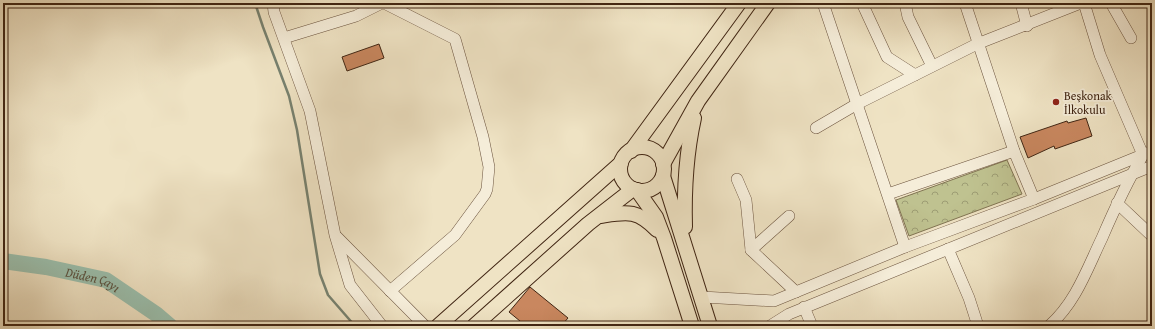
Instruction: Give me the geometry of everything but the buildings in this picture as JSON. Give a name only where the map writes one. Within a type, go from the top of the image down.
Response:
[{"type":"main road","points":[[438,326],[621,163],[739,3]]},
{"type":"main road","points":[[474,326],[588,224],[635,190],[643,191],[655,187],[698,101],[768,3]]},
{"type":"main road","points":[[685,243],[684,194],[688,145],[698,101]]},
{"type":"main road","points":[[631,151],[644,148],[650,149],[656,153],[663,170],[710,326]]},
{"type":"main road","points":[[621,163],[622,177],[625,183],[635,190],[656,217],[692,326]]},
{"type":"main road","points":[[599,216],[619,213],[633,214],[646,218],[664,238]]},
{"type":"street","points":[[272,3],[310,112],[335,235],[350,285],[382,326]]},
{"type":"street","points":[[284,38],[356,16],[383,3],[455,39],[484,137],[489,168],[485,194],[455,235],[390,291]]},
{"type":"street","points":[[823,3],[905,247]]},
{"type":"street","points":[[862,3],[887,57],[915,75]]},
{"type":"street","points":[[905,3],[908,17],[932,66]]},
{"type":"street","points":[[965,3],[977,44],[1014,152],[1034,199]]},
{"type":"street","points":[[1021,3],[1027,26]]},
{"type":"street","points":[[816,128],[857,104],[977,44],[1027,26],[1083,3],[1100,55],[1147,153]]},
{"type":"street","points":[[1111,3],[1131,38]]},
{"type":"street","points":[[888,194],[1014,152]]},
{"type":"street","points":[[1049,326],[1068,306],[1079,288],[1131,175],[1147,153]]},
{"type":"street","points":[[702,297],[774,301],[905,247],[1034,199],[1147,153]]},
{"type":"street","points":[[770,326],[788,314],[1152,166]]},
{"type":"street","points":[[737,179],[746,200],[751,250],[796,292]]},
{"type":"street","points":[[1117,203],[1152,236]]},
{"type":"street","points":[[751,250],[789,216]]},
{"type":"street","points":[[335,235],[425,326]]},
{"type":"street","points":[[948,249],[969,298],[978,326]]},
{"type":"street","points":[[804,308],[812,326]]},
{"type":"green space","points":[[1007,160],[1022,194],[909,236],[896,200]]},
{"type":"waterway","points":[[255,3],[289,96],[297,130],[320,274],[328,295],[355,326]]},
{"type":"waterway","name":"Düden Çayı","points":[[3,261],[46,267],[106,280],[156,314],[170,326]]},
{"type":"place","name":"Beşkonak İlkokulu","points":[[1056,102]]}]
